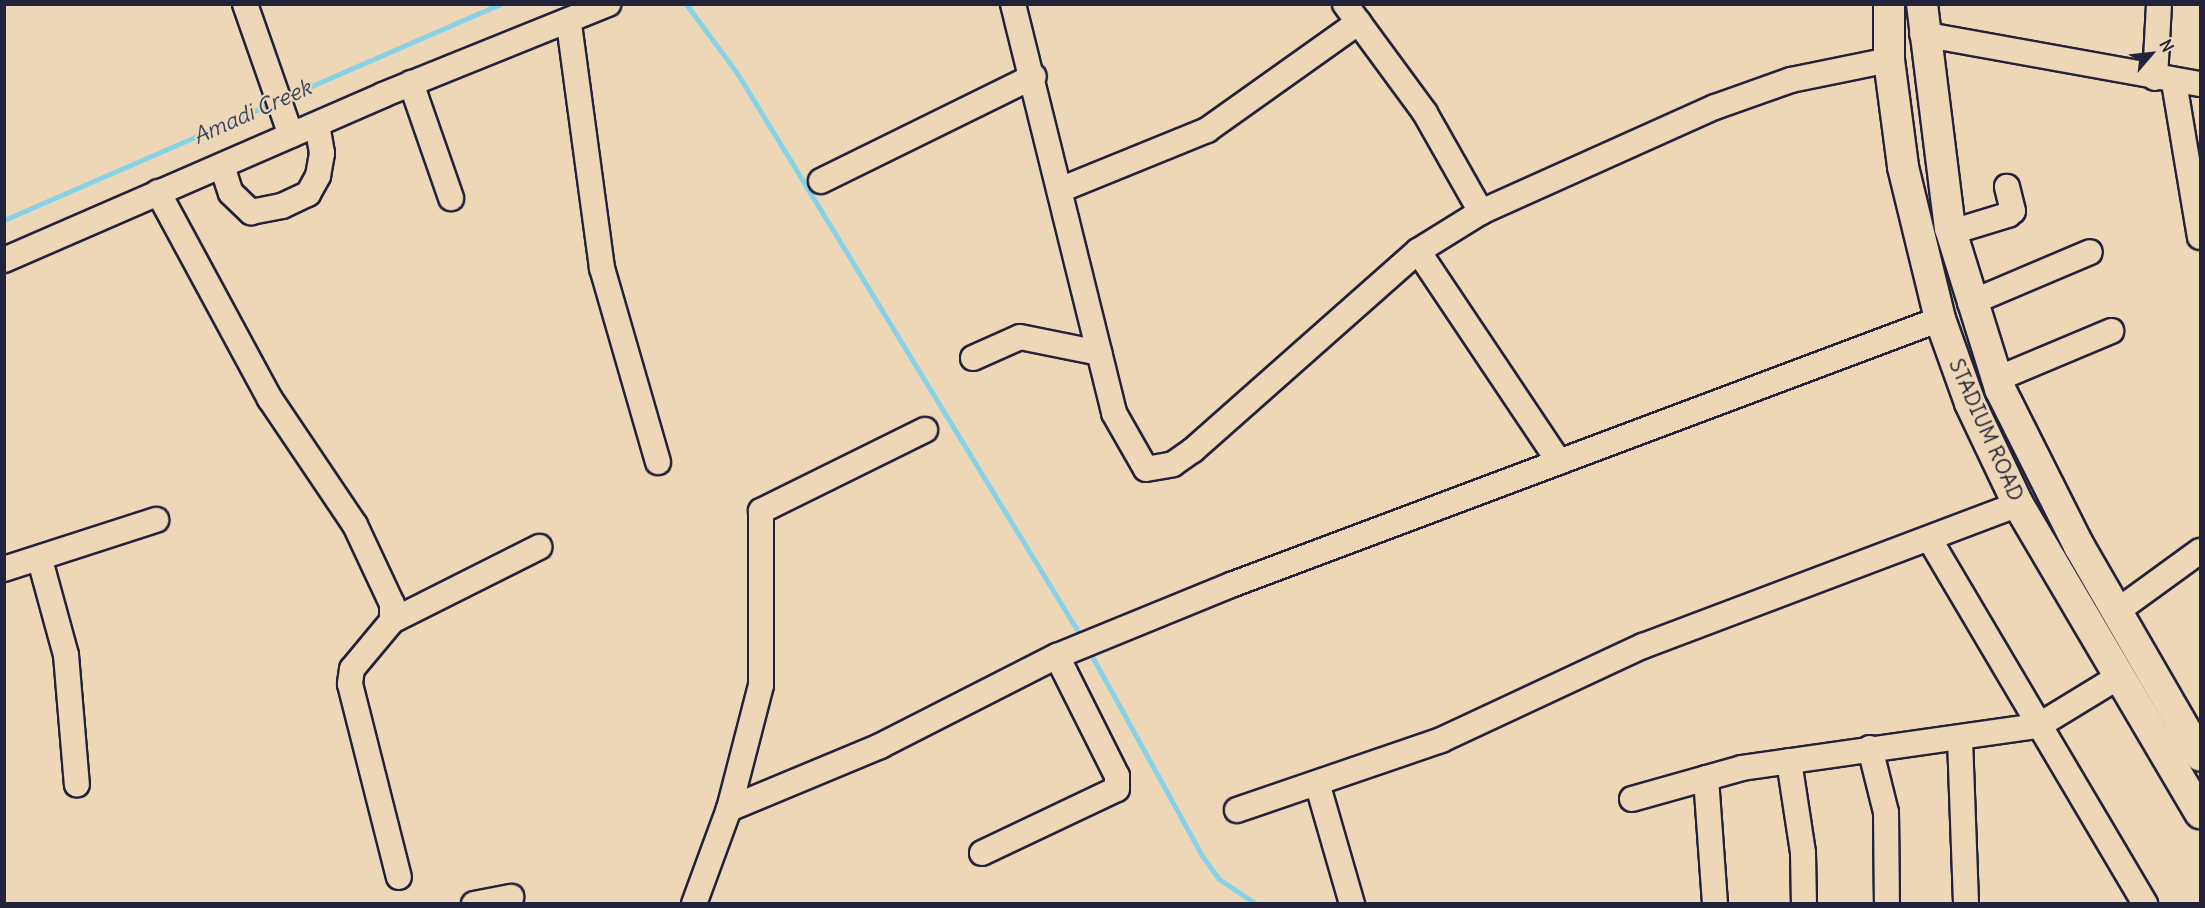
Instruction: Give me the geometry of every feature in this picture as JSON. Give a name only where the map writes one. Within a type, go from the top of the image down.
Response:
[{"type":"main road","name":"STADIUM ROAD","points":[[1889,4],[1889,60],[1903,167],[1940,319],[1970,403],[2018,504],[2200,813]]},
{"type":"main road","name":"STADIUM ROAD","points":[[1922,4],[1922,34],[1939,163],[1952,232],[1970,303],[1997,379],[2031,456],[2116,612],[2200,756]]},
{"type":"main road","points":[[1903,167],[1939,163]]},
{"type":"street","points":[[245,4],[272,88],[288,126]]},
{"type":"street","points":[[1013,4],[1034,76],[1062,189],[1099,353],[1124,435],[1142,467],[1159,469],[1193,450],[1418,251],[1481,213],[1715,107],[1791,80],[1889,60]]},
{"type":"street","points":[[2159,4],[2165,80],[2200,237]]},
{"type":"street","points":[[4,260],[222,166],[288,126],[317,124],[411,83],[569,24],[600,6]]},
{"type":"street","points":[[1062,189],[1207,130],[1352,13],[1425,112],[1481,213]]},
{"type":"street","points":[[569,24],[602,268],[657,462]]},
{"type":"street","points":[[1922,34],[2165,80],[2200,84]]},
{"type":"street","points":[[821,181],[1034,76]]},
{"type":"street","points":[[411,83],[451,198]]},
{"type":"street","points":[[222,166],[231,193],[250,212],[282,206],[308,194],[318,176],[322,153],[317,124]]},
{"type":"street","points":[[1952,232],[2008,215],[2013,211],[2007,187]]},
{"type":"street","points":[[158,192],[270,399],[355,525],[392,604],[392,621]]},
{"type":"street","points":[[1418,251],[1558,462]]},
{"type":"street","points":[[1970,303],[2090,252]]},
{"type":"street","points":[[729,809],[880,746],[1064,653],[1100,638],[1396,519],[1558,462],[1940,319]]},
{"type":"street","points":[[1997,379],[2111,331]]},
{"type":"street","points":[[973,358],[1031,336],[1099,353]]},
{"type":"street","points":[[694,903],[729,809],[760,685],[761,511],[925,430]]},
{"type":"street","points":[[1237,810],[1318,786],[1441,740],[1643,646],[1930,540],[2018,504]]},
{"type":"street","points":[[4,569],[40,560],[156,520]]},
{"type":"street","points":[[1930,540],[2038,726],[2145,903]]},
{"type":"street","points":[[399,877],[350,684],[352,669],[392,621],[538,547]]},
{"type":"street","points":[[2116,612],[2200,551]]},
{"type":"street","points":[[40,560],[66,655],[77,785]]},
{"type":"street","points":[[982,853],[1117,789],[1117,776],[1064,653]]},
{"type":"street","points":[[1632,799],[1706,778],[1789,761],[1870,748],[1960,739],[2038,726],[2120,676]]},
{"type":"street","points":[[1960,739],[1966,903]]},
{"type":"street","points":[[1870,748],[1886,812],[1887,903]]},
{"type":"street","points":[[1789,761],[1803,853],[1804,903]]},
{"type":"street","points":[[1706,778],[1714,903]]},
{"type":"street","points":[[1318,786],[1352,903]]},
{"type":"street","points":[[474,903],[512,897]]},
{"type":"waterway","name":"Amadi Creek","points":[[284,98],[500,4]]},
{"type":"waterway","points":[[686,4],[737,73],[1082,638]]},
{"type":"waterway","name":"Amadi Creek","points":[[4,220],[273,103]]},
{"type":"waterway","points":[[1088,649],[1203,857],[1219,879],[1256,904]]}]
